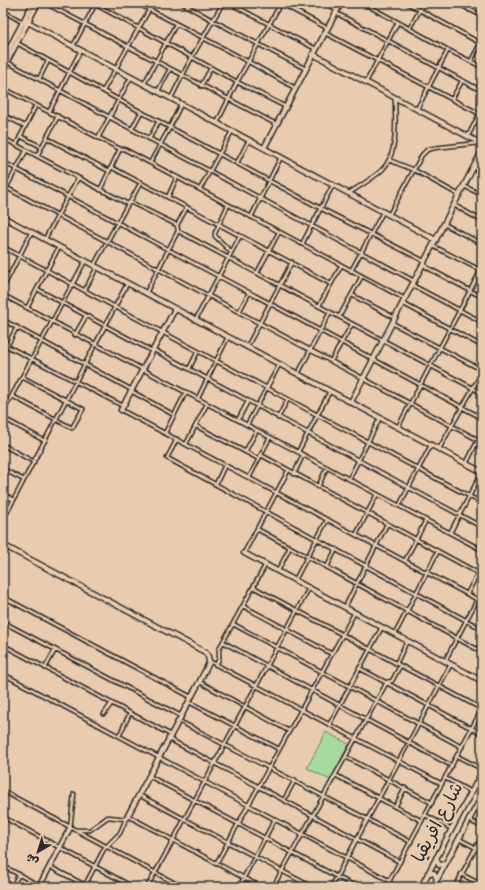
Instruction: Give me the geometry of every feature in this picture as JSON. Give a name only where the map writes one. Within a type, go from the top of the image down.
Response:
[{"type":"street","points":[[5,61],[17,43],[33,3]]},
{"type":"street","points":[[3,69],[9,48],[38,3]]},
{"type":"street","points":[[45,3],[276,124]]},
{"type":"street","points":[[137,3],[295,88]]},
{"type":"street","points":[[102,91],[153,3]]},
{"type":"street","points":[[182,3],[187,4],[212,20],[306,69]]},
{"type":"street","points":[[171,98],[212,20],[223,3]]},
{"type":"street","points":[[229,3],[316,49]]},
{"type":"street","points":[[217,123],[230,100],[237,82],[281,3],[328,28]]},
{"type":"street","points":[[325,3],[388,42],[482,91]]},
{"type":"street","points":[[264,148],[341,3]]},
{"type":"street","points":[[363,3],[482,67]]},
{"type":"street","points":[[406,3],[480,43]]},
{"type":"street","points":[[409,28],[424,3]]},
{"type":"street","points":[[457,3],[482,16]]},
{"type":"street","points":[[469,10],[473,3]]},
{"type":"street","points":[[73,46],[95,4],[211,68],[286,107]]},
{"type":"street","points":[[3,11],[81,50],[436,240]]},
{"type":"street","points":[[366,82],[398,22]]},
{"type":"street","points":[[144,84],[176,24]]},
{"type":"street","points":[[325,33],[481,114]]},
{"type":"street","points":[[471,61],[482,40]]},
{"type":"street","points":[[17,43],[102,91],[320,208],[424,261],[426,267],[482,297]]},
{"type":"street","points":[[3,44],[9,48]]},
{"type":"street","points":[[49,112],[81,50]]},
{"type":"street","points":[[417,109],[430,87],[448,50]]},
{"type":"street","points":[[314,54],[481,144]]},
{"type":"street","points":[[5,61],[361,253],[482,322]]},
{"type":"street","points":[[38,79],[48,61]]},
{"type":"street","points":[[201,86],[211,68]]},
{"type":"street","points":[[158,91],[170,69]]},
{"type":"street","points":[[98,138],[131,77]]},
{"type":"street","points":[[452,99],[462,81]]},
{"type":"street","points":[[3,88],[98,138],[120,149],[124,149],[362,276],[482,346]]},
{"type":"street","points":[[348,193],[376,175],[389,160],[394,132],[395,98]]},
{"type":"street","points":[[150,163],[181,104]]},
{"type":"street","points":[[16,145],[36,105]]},
{"type":"street","points":[[468,136],[481,114],[482,109]]},
{"type":"street","points":[[132,130],[141,112]]},
{"type":"street","points":[[3,115],[25,126]]},
{"type":"street","points":[[37,156],[58,116]]},
{"type":"street","points":[[149,139],[159,121]]},
{"type":"street","points":[[200,189],[232,131]]},
{"type":"street","points":[[20,136],[42,147]]},
{"type":"street","points":[[3,138],[100,190],[178,225]]},
{"type":"street","points":[[47,138],[109,171]]},
{"type":"street","points":[[237,163],[249,140]]},
{"type":"street","points":[[389,215],[422,155],[427,150],[434,148],[481,144]]},
{"type":"street","points":[[100,190],[120,149]]},
{"type":"street","points":[[3,194],[26,150]]},
{"type":"street","points":[[351,402],[482,152]]},
{"type":"street","points":[[251,218],[281,157]]},
{"type":"street","points":[[389,160],[414,170],[459,195]]},
{"type":"street","points":[[3,162],[118,222],[482,418]]},
{"type":"street","points":[[111,167],[331,284]]},
{"type":"street","points":[[474,167],[482,171]]},
{"type":"street","points":[[168,197],[177,177]]},
{"type":"street","points":[[45,240],[78,178]]},
{"type":"street","points":[[85,290],[107,241],[141,182]]},
{"type":"street","points":[[302,244],[333,185]]},
{"type":"street","points":[[3,186],[58,214],[482,442]]},
{"type":"street","points":[[464,186],[482,195]]},
{"type":"street","points":[[228,205],[215,236],[231,252]]},
{"type":"street","points":[[454,205],[482,221]]},
{"type":"street","points":[[145,293],[178,231],[178,225],[187,207]]},
{"type":"street","points":[[352,271],[384,212]]},
{"type":"street","points":[[3,217],[482,472],[468,496],[450,533]]},
{"type":"street","points":[[444,224],[482,244]]},
{"type":"street","points":[[178,231],[482,393]]},
{"type":"street","points":[[258,274],[279,232]]},
{"type":"street","points":[[3,288],[32,233]]},
{"type":"street","points":[[196,320],[240,236]]},
{"type":"street","points":[[397,427],[469,291],[482,270],[433,246]]},
{"type":"street","points":[[3,247],[482,503]]},
{"type":"street","points":[[27,308],[59,247]]},
{"type":"street","points":[[3,412],[85,261]]},
{"type":"street","points":[[246,347],[292,262]]},
{"type":"street","points":[[319,306],[341,266]]},
{"type":"street","points":[[3,272],[9,276]]},
{"type":"street","points":[[340,317],[362,276]]},
{"type":"street","points":[[4,517],[57,420],[127,284]]},
{"type":"street","points":[[37,289],[482,527]]},
{"type":"street","points":[[239,312],[249,293]]},
{"type":"street","points":[[352,295],[395,318]]},
{"type":"street","points":[[3,296],[198,398],[482,550]]},
{"type":"street","points":[[122,408],[175,309]]},
{"type":"street","points":[[298,374],[330,312]]},
{"type":"street","points":[[76,335],[86,316]]},
{"type":"street","points":[[3,320],[85,364],[174,415]]},
{"type":"street","points":[[392,323],[440,347],[482,371],[439,449]]},
{"type":"street","points":[[331,361],[352,324]]},
{"type":"street","points":[[7,346],[17,327]]},
{"type":"street","points":[[198,398],[228,337]]},
{"type":"street","points":[[3,344],[76,382],[176,439],[482,602]]},
{"type":"street","points":[[189,369],[198,351]]},
{"type":"street","points":[[248,425],[280,365]]},
{"type":"street","points":[[12,396],[72,428],[83,409],[22,377]]},
{"type":"street","points":[[298,452],[330,391]]},
{"type":"street","points":[[165,433],[186,392]]},
{"type":"street","points":[[278,418],[288,399]]},
{"type":"street","points":[[238,420],[248,401]]},
{"type":"street","points":[[186,444],[207,404]]},
{"type":"street","points":[[3,418],[45,441]]},
{"type":"street","points":[[349,479],[380,418]]},
{"type":"street","points":[[196,426],[259,459]]},
{"type":"street","points":[[246,452],[256,430]]},
{"type":"street","points":[[466,464],[482,432]]},
{"type":"street","points":[[249,478],[270,437]]},
{"type":"street","points":[[176,439],[167,458],[482,629]]},
{"type":"street","points":[[3,445],[34,462]]},
{"type":"street","points":[[399,506],[431,445]]},
{"type":"street","points":[[261,455],[478,573]]},
{"type":"street","points":[[294,474],[303,455]]},
{"type":"street","points":[[216,484],[225,465]]},
{"type":"street","points":[[318,487],[327,468]]},
{"type":"street","points":[[3,469],[24,480]]},
{"type":"street","points":[[288,471],[244,552],[482,681]]},
{"type":"street","points":[[3,494],[14,500]]},
{"type":"street","points":[[356,535],[377,494]]},
{"type":"street","points":[[295,580],[327,520]]},
{"type":"street","points":[[405,561],[426,520]]},
{"type":"street","points":[[344,607],[387,524]]},
{"type":"street","points":[[257,529],[482,652]]},
{"type":"street","points":[[3,545],[205,652],[208,656],[209,661],[200,682],[120,833],[106,846],[85,886]]},
{"type":"street","points":[[278,571],[290,547]]},
{"type":"street","points":[[327,567],[336,549]]},
{"type":"street","points":[[395,634],[438,551]]},
{"type":"street","points":[[216,665],[219,658],[218,651],[266,564]]},
{"type":"street","points":[[466,594],[482,565]]},
{"type":"street","points":[[253,587],[482,709],[386,887]]},
{"type":"street","points":[[146,887],[174,841],[309,588]]},
{"type":"street","points":[[3,597],[279,749]]},
{"type":"street","points":[[445,661],[477,600]]},
{"type":"street","points":[[243,606],[332,654]]},
{"type":"street","points":[[216,864],[355,612]]},
{"type":"street","points":[[3,627],[4,622],[225,745],[295,780],[411,842]]},
{"type":"street","points":[[232,624],[462,747]]},
{"type":"street","points":[[329,724],[382,627]]},
{"type":"street","points":[[396,664],[408,641]]},
{"type":"street","points":[[223,642],[452,766]]},
{"type":"street","points":[[3,645],[130,713],[215,764],[400,862]]},
{"type":"street","points":[[45,668],[55,650]]},
{"type":"street","points":[[209,661],[442,784]]},
{"type":"street","points":[[331,887],[451,664]]},
{"type":"street","points":[[273,887],[387,682],[391,681],[400,666]]},
{"type":"street","points":[[359,668],[482,734]]},
{"type":"street","points":[[3,674],[390,881]]},
{"type":"street","points":[[200,682],[289,731]]},
{"type":"street","points":[[104,714],[111,704]]},
{"type":"street","points":[[119,736],[130,713]]},
{"type":"street","points":[[457,756],[482,769]]},
{"type":"street","points":[[346,757],[432,803]]},
{"type":"street","name":"شارع افريقيا","points":[[421,887],[482,772]]},
{"type":"street","points":[[335,775],[422,821]]},
{"type":"street","points":[[149,776],[356,887]]},
{"type":"street","points":[[445,778],[471,793]]},
{"type":"street","points":[[284,800],[295,780]]},
{"type":"street","points":[[395,807],[405,788]]},
{"type":"street","points":[[3,791],[182,887]]},
{"type":"street","points":[[3,866],[40,887],[70,828],[74,794]]},
{"type":"street","points":[[139,795],[312,887]]},
{"type":"street","name":"شارع افريقيا","points":[[433,887],[482,796]]},
{"type":"street","points":[[425,815],[452,829]]},
{"type":"street","points":[[3,817],[132,887]]},
{"type":"street","points":[[75,830],[90,830],[108,817],[127,818],[174,841],[260,887]]},
{"type":"street","points":[[244,887],[242,881],[275,819]]},
{"type":"street","points":[[469,820],[482,827]]},
{"type":"street","points":[[455,887],[482,836]]},
{"type":"street","points":[[459,839],[482,851]]},
{"type":"street","points":[[436,858],[440,865],[446,863]]},
{"type":"street","points":[[50,867],[89,887]]},
{"type":"street","points":[[428,873],[434,873],[438,879]]},
{"type":"street","points":[[12,887],[19,874]]},
{"type":"street","points":[[461,874],[482,884]]},
{"type":"green space","points":[[326,732],[349,744],[330,780],[307,768]]}]
